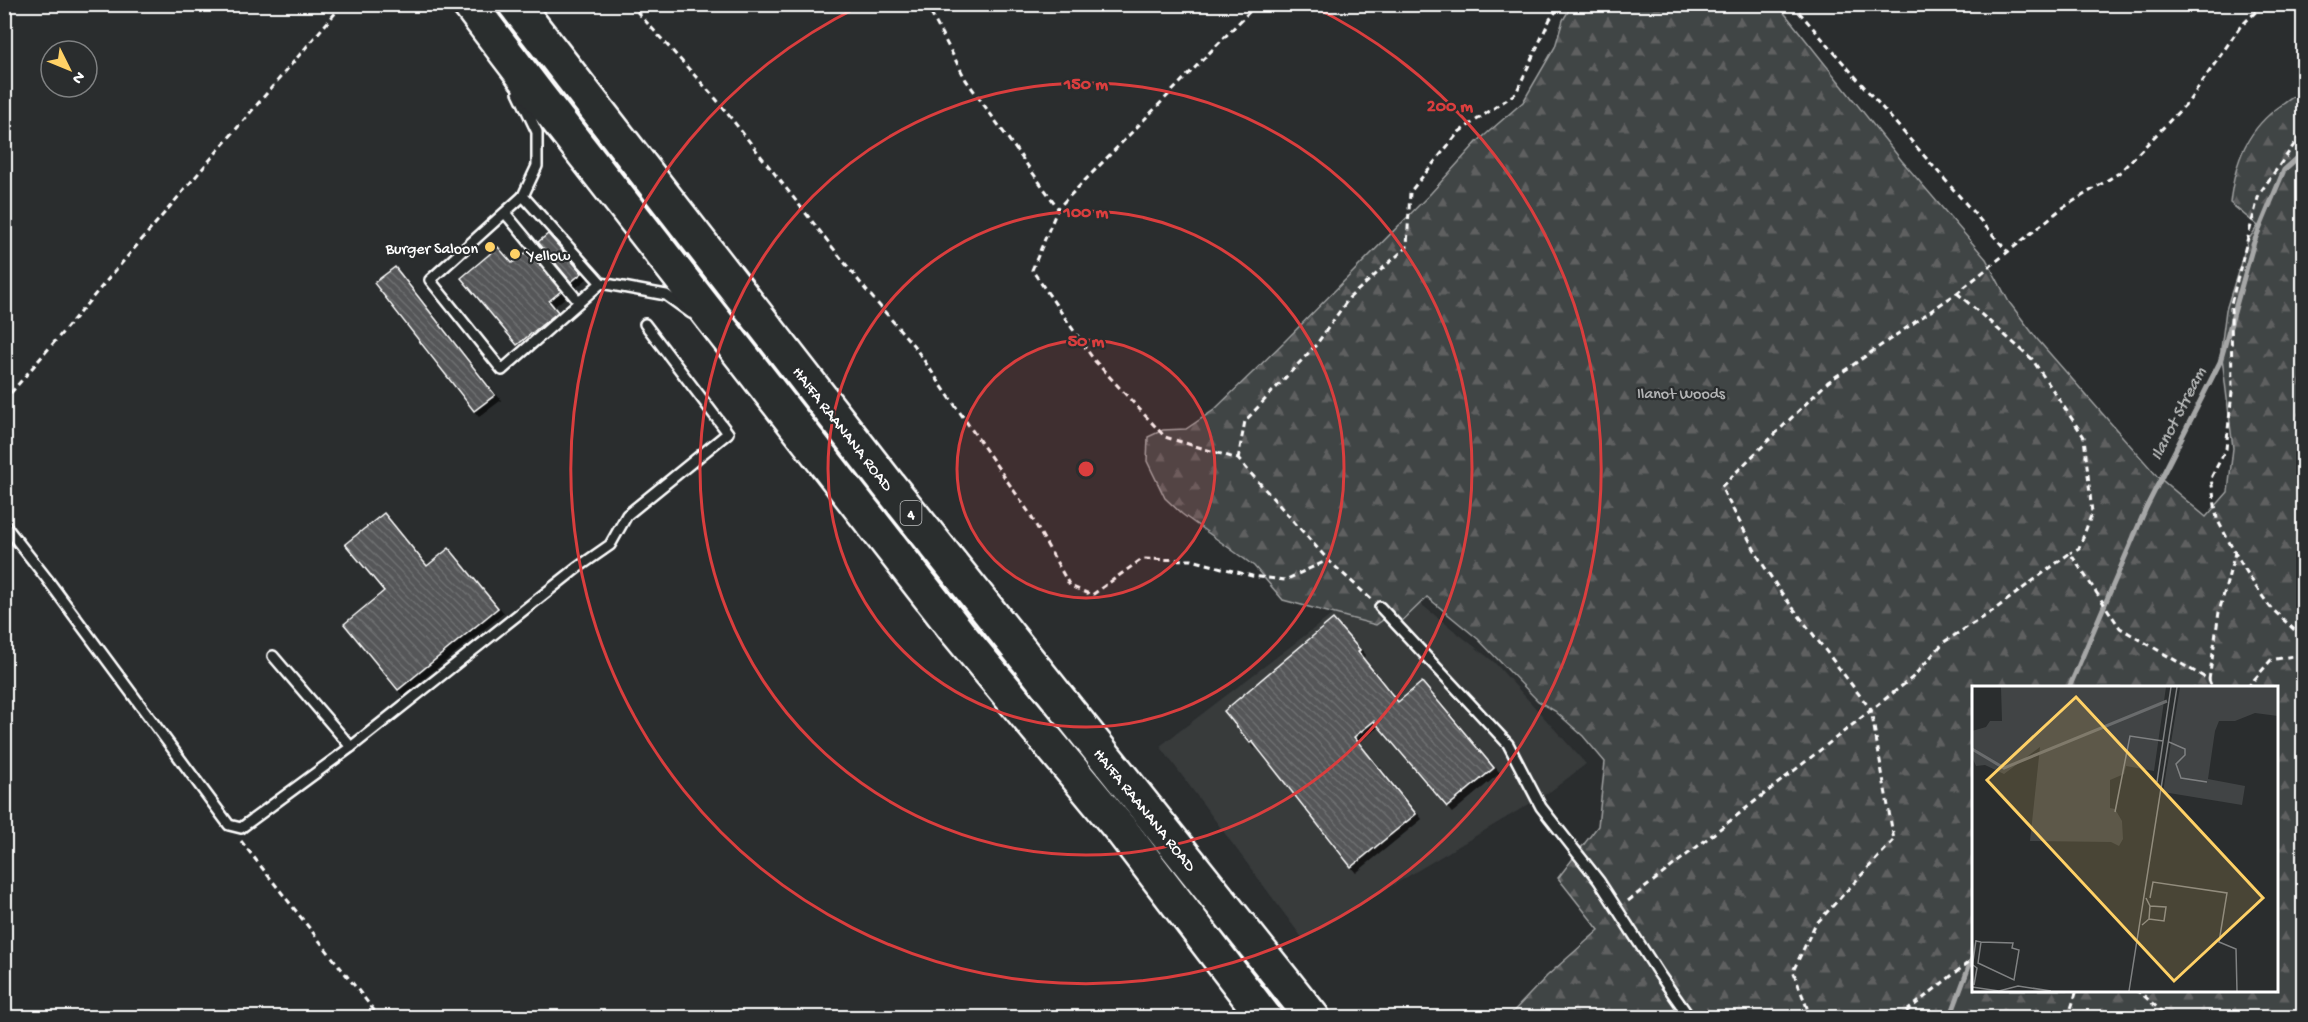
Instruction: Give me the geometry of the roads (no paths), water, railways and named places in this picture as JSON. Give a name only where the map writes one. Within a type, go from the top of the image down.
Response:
[{"type":"highway","name":"HAIFA RAANANA ROAD","points":[[515,4],[878,473],[1312,1017]]},
{"type":"highway","name":"HAIFA RAANANA ROAD","points":[[477,15],[958,633],[1122,831],[1264,1017]]},
{"type":"lane","points":[[477,15],[506,68]]},
{"type":"lane","points":[[511,79],[537,132],[537,166],[523,196],[430,280],[502,370],[601,283]]},
{"type":"lane","points":[[523,196],[601,283],[666,295],[728,339]]},
{"type":"lane","points":[[505,213],[579,302]]},
{"type":"lane","points":[[4,524],[229,825],[241,828],[351,747],[577,568],[610,545],[627,515],[728,433],[645,324]]},
{"type":"lane","points":[[1380,607],[1508,744],[1541,807],[1599,881],[1659,974],[1690,1017]]},
{"type":"lane","points":[[273,656],[351,747]]},
{"type":"waterway","name":"Ilanot Stream","points":[[2070,686],[2146,508],[2220,362],[2254,242],[2284,170],[2304,152]]},
{"type":"waterway","name":"Ilanot Stream","points":[[1950,1018],[1972,958]]},
{"type":"place","name":"Burger Saloon","points":[[490,247]]},
{"type":"place","name":"Yellow","points":[[515,254]]},
{"type":"park label","name":"Ilanot Woods","points":[[1681,392]]}]
